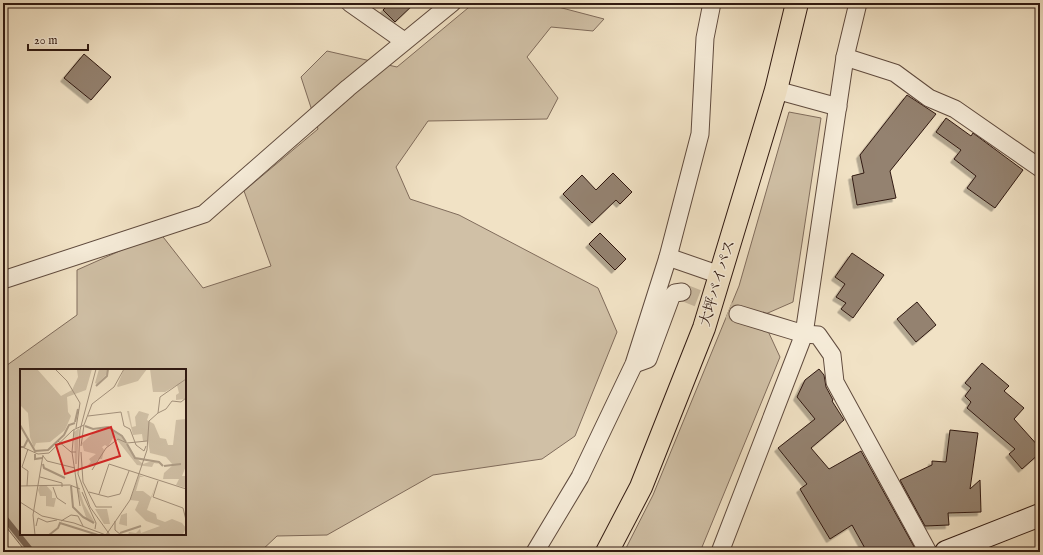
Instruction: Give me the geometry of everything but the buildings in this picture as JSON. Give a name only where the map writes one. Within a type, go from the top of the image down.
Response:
[{"type":"highway","name":"大坪バイパス","points":[[607,552],[642,487],[704,328],[776,90],[797,3]]},
{"type":"street","points":[[350,3],[404,41]]},
{"type":"street","points":[[3,280],[204,214],[404,41],[452,3]]},
{"type":"street","points":[[535,552],[580,477],[634,364],[668,257],[700,134],[705,38],[712,3]]},
{"type":"street","points":[[720,552],[804,334],[845,57],[858,3]]},
{"type":"street","points":[[845,57],[895,73],[929,98],[954,109],[1040,168]]},
{"type":"street","points":[[776,90],[838,108]]},
{"type":"street","points":[[668,257],[720,275]]},
{"type":"street","points":[[634,364],[648,359],[671,297],[675,293],[682,292]]},
{"type":"street","points":[[738,314],[804,334],[818,336],[832,355],[835,382],[928,552]]},
{"type":"street","points":[[946,552],[1040,514]]},
{"type":"shaded area","points":[[474,3],[543,3],[604,19],[593,31],[551,27],[527,57],[558,98],[547,119],[428,121],[396,167],[410,199],[459,215],[598,288],[617,332],[575,436],[542,459],[433,475],[327,535],[277,536],[260,552],[26,552],[3,523],[3,368],[77,315],[77,270],[160,233],[203,288],[271,266],[244,191],[318,129],[301,77],[327,51],[397,67]]},
{"type":"shaded area","points":[[789,112],[821,118],[793,302],[761,316],[780,357],[700,552],[624,552],[653,495],[739,286]]},
{"type":"waterway","points":[[3,516],[32,552]]},
{"type":"tunnel","points":[[682,292],[738,314]]}]
